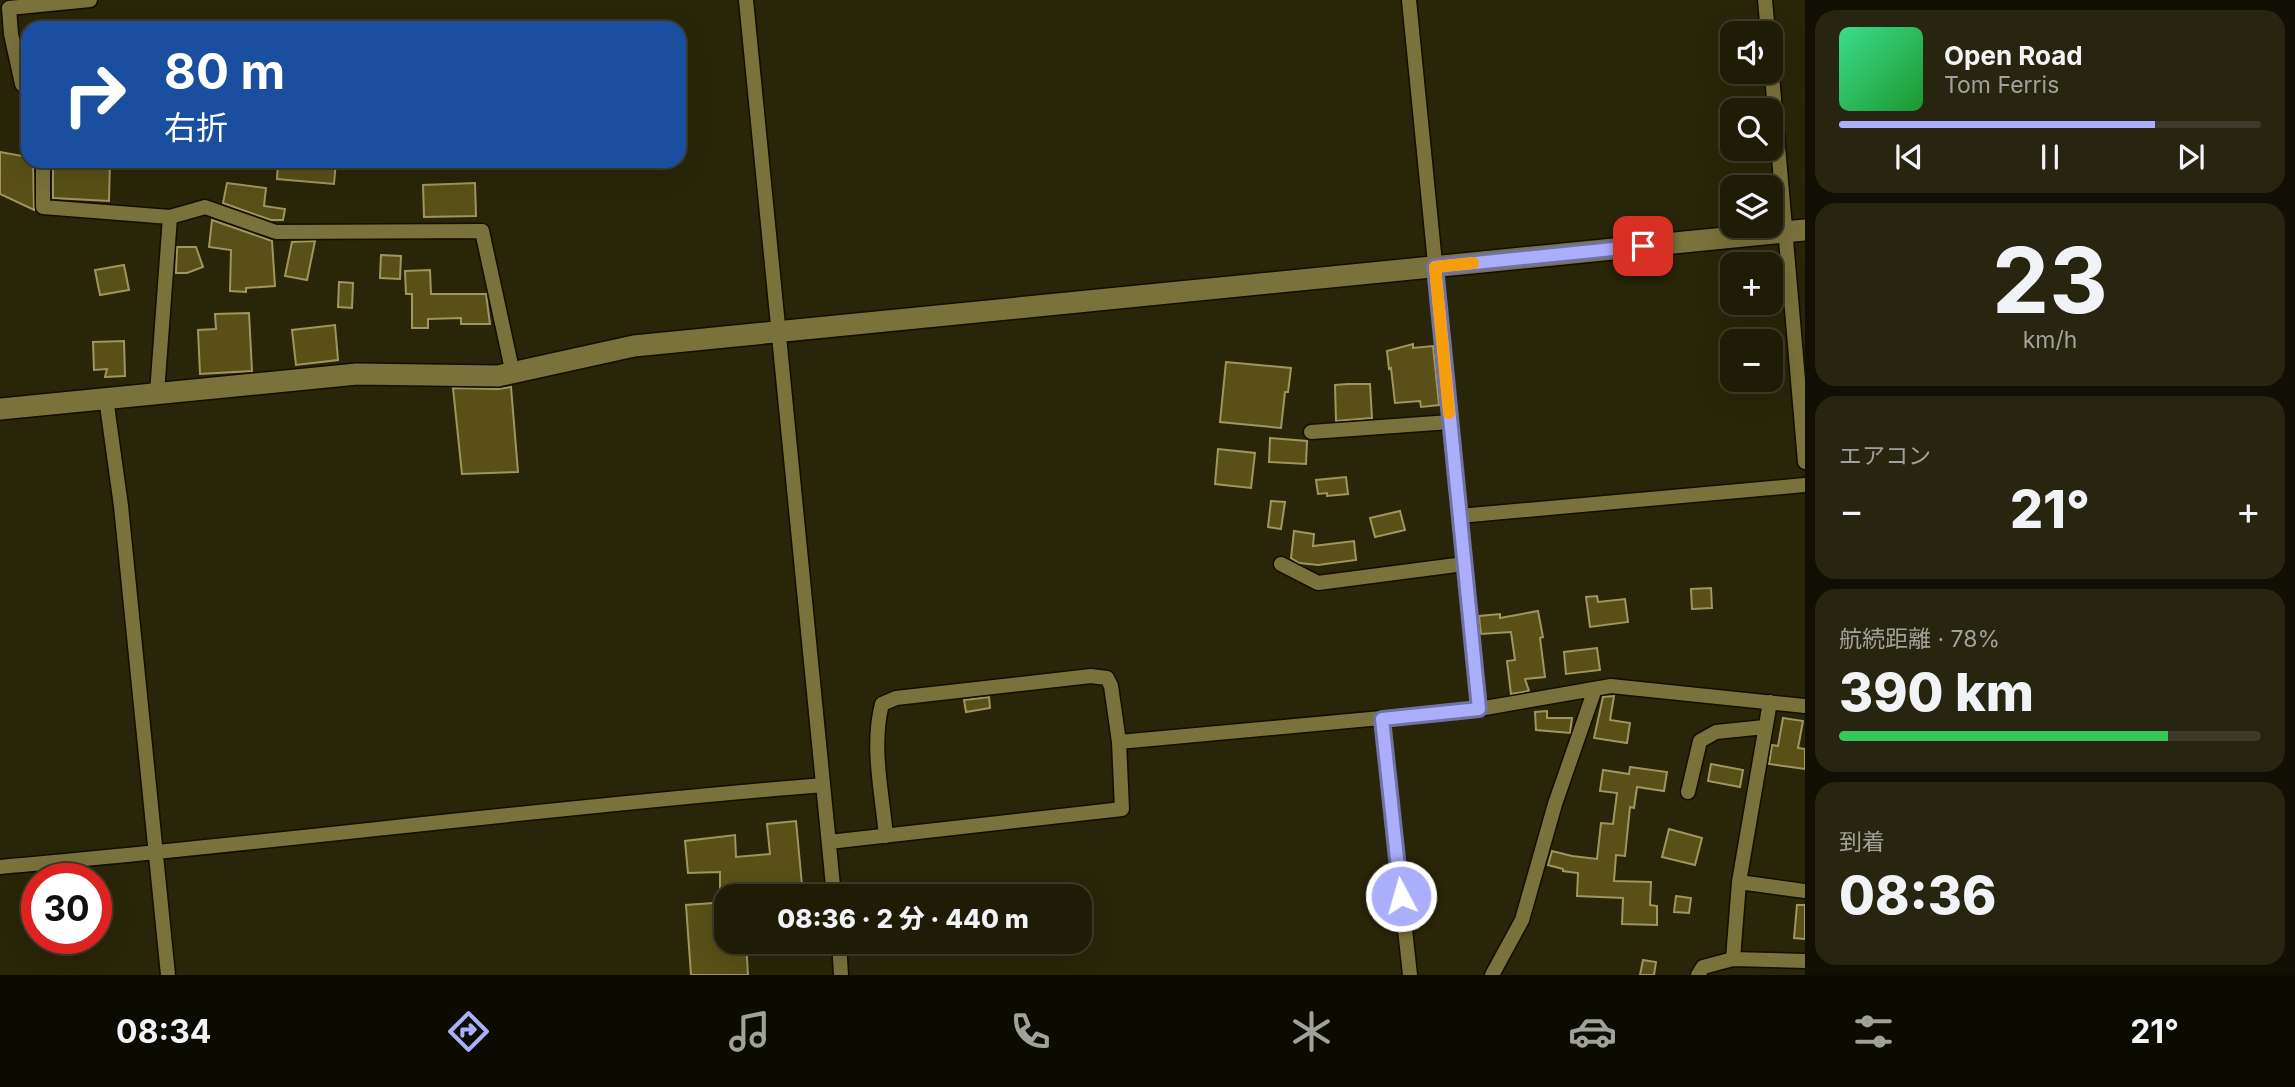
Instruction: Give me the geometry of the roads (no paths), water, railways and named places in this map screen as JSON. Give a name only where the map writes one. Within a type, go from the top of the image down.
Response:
[{"type":"street","points":[[21,80],[11,34],[9,8],[90,0]]},
{"type":"street","points":[[746,0],[833,884]]},
{"type":"street","points":[[1409,0],[1433,221],[1435,267],[1479,709]]},
{"type":"street","points":[[1765,0],[1767,21]]},
{"type":"street","points":[[1774,84],[1796,231],[1805,462]]},
{"type":"street","points":[[43,168],[43,207],[170,217],[205,207],[276,232],[482,231],[513,374]]},
{"type":"street","points":[[157,393],[170,217]]},
{"type":"street","points":[[0,409],[357,374],[476,377],[513,374],[634,346],[1796,231]]},
{"type":"street","points":[[106,398],[121,506],[168,975]]},
{"type":"street","points":[[1311,432],[1450,422]]},
{"type":"street","points":[[1459,516],[1805,485]]},
{"type":"street","points":[[1281,564],[1318,583],[1464,564]]},
{"type":"street","points":[[829,842],[1122,809],[1119,742],[1111,686],[1107,678],[1100,676],[896,698],[882,704],[878,721],[878,752],[886,835]]},
{"type":"street","points":[[1119,742],[1479,709],[1611,686],[1805,706]]},
{"type":"street","points":[[1492,975],[1522,920],[1555,804],[1595,689]]},
{"type":"street","points":[[1733,959],[1739,882],[1770,702]]},
{"type":"street","points":[[1382,719],[1410,975]]},
{"type":"street","points":[[1688,792],[1700,741],[1716,732],[1765,727]]},
{"type":"street","points":[[0,867],[720,793],[823,785]]},
{"type":"street","points":[[1739,882],[1805,891]]},
{"type":"street","points":[[840,954],[841,975]]},
{"type":"street","points":[[1698,975],[1703,967],[1733,959],[1805,961]]}]
